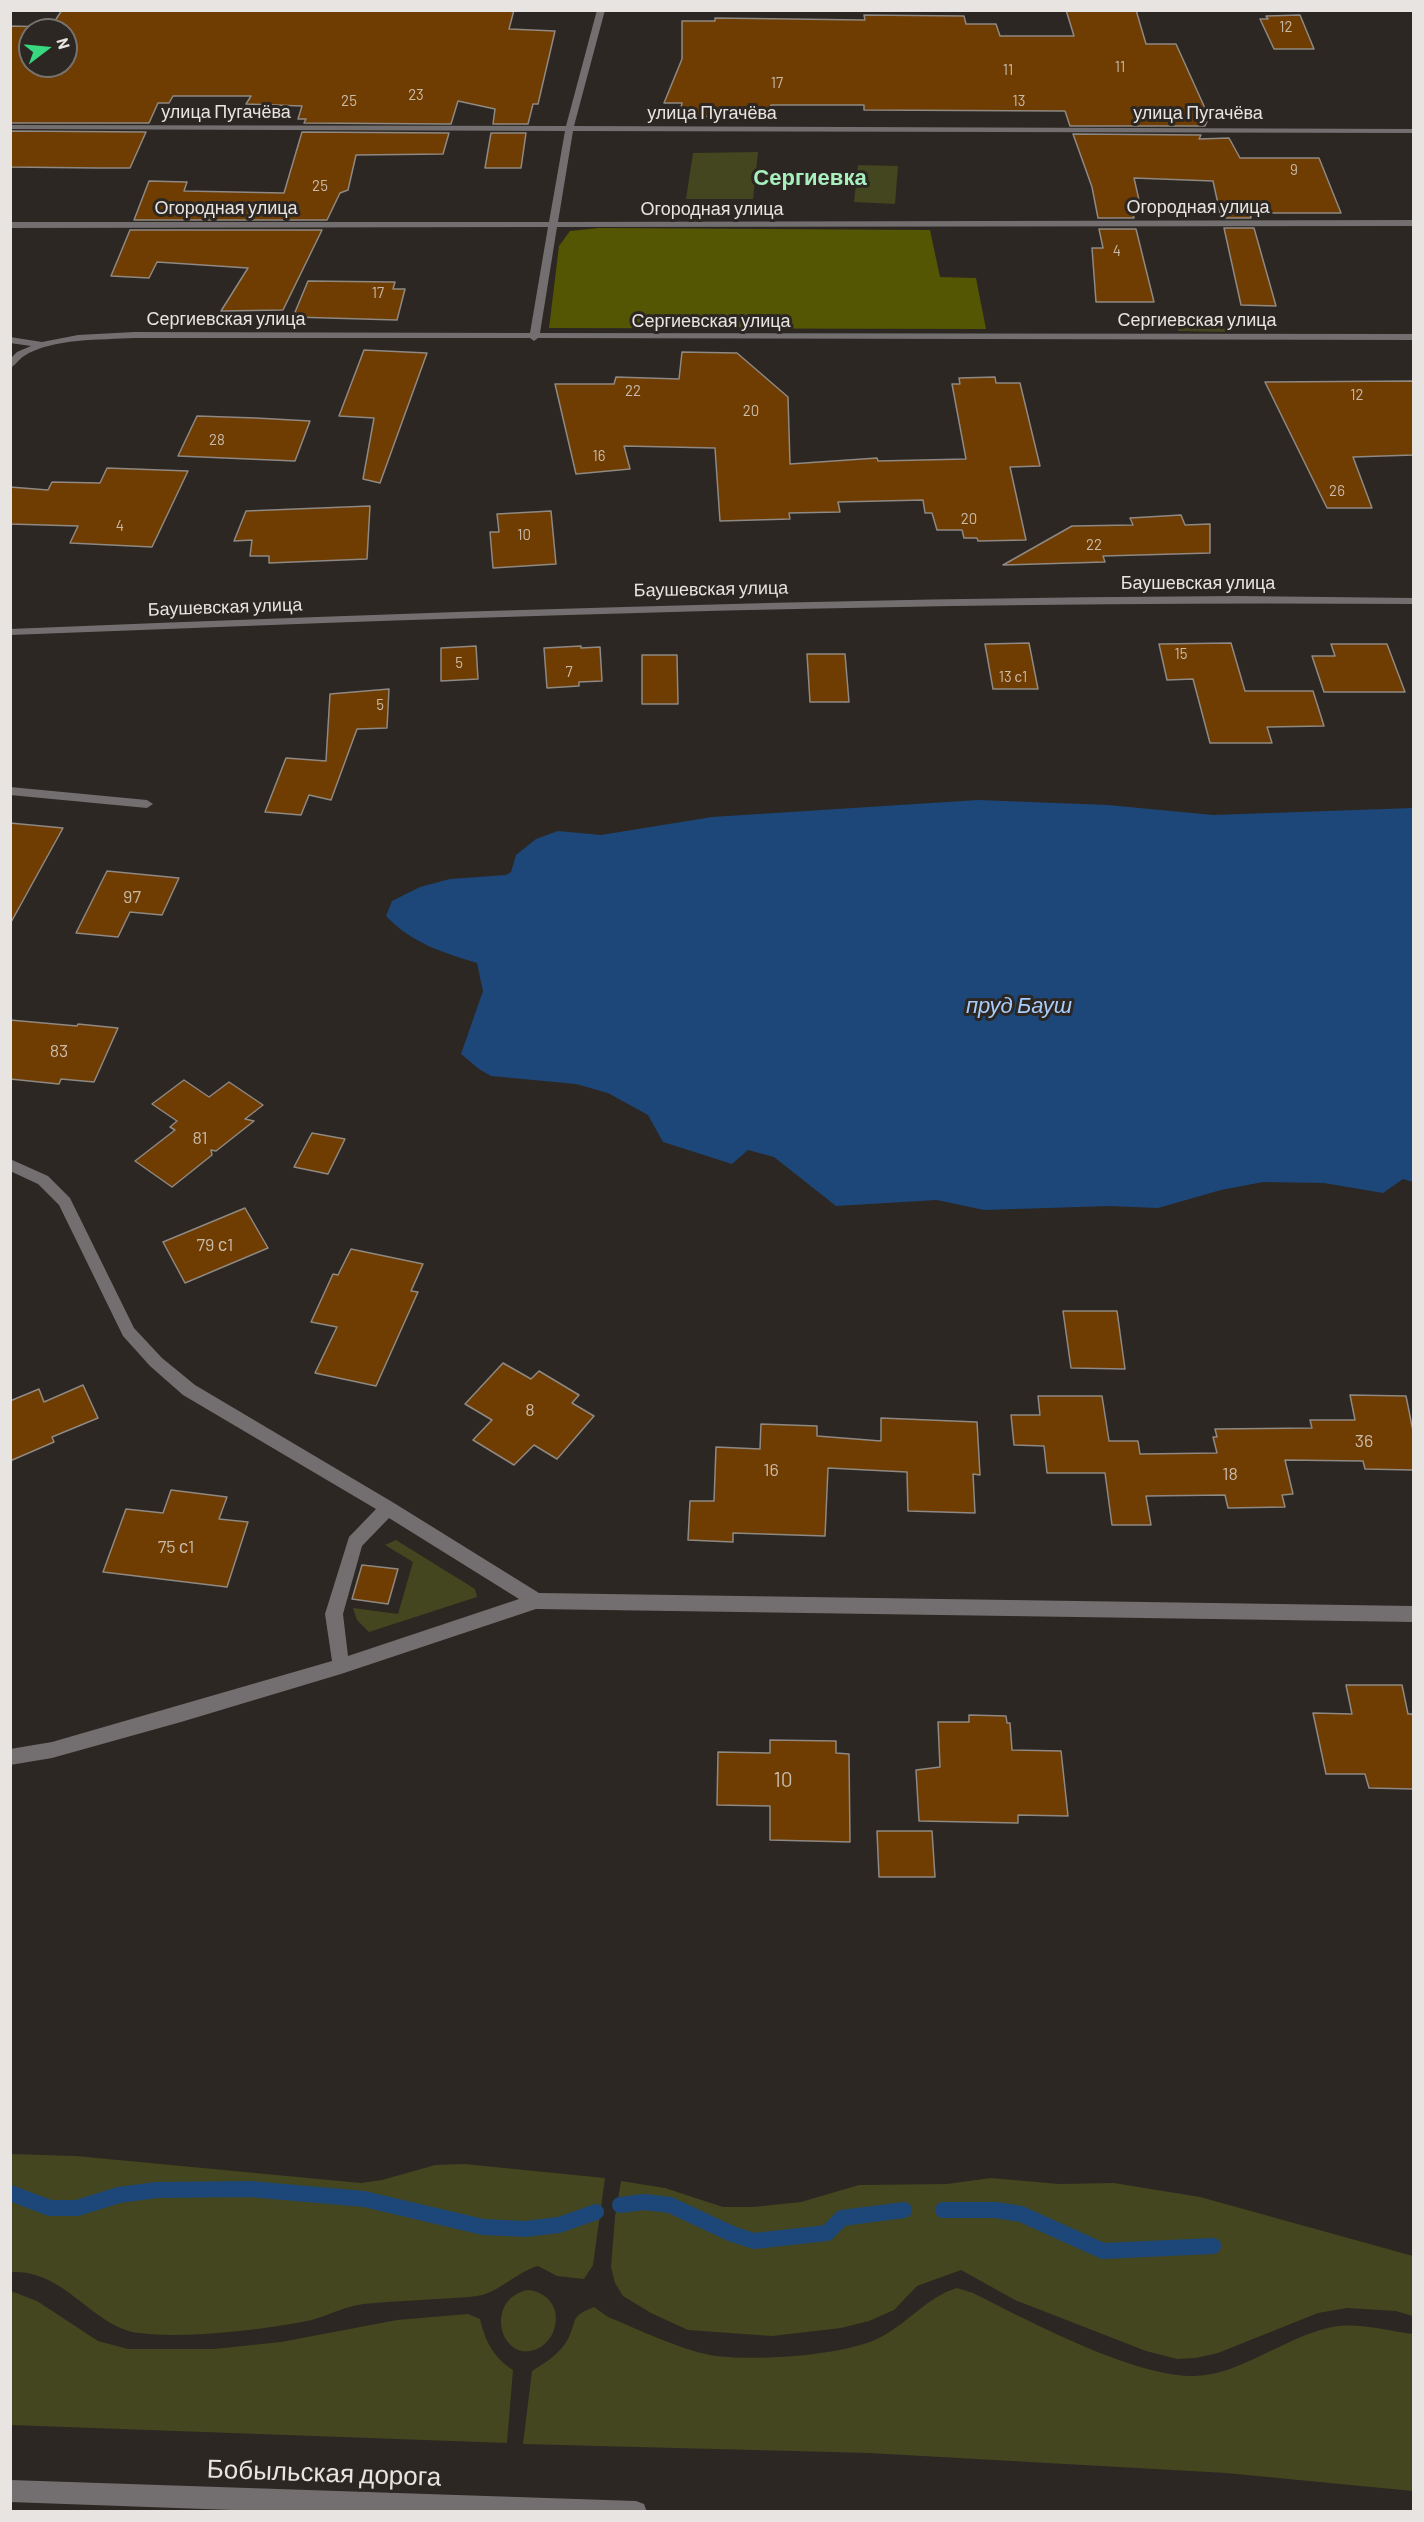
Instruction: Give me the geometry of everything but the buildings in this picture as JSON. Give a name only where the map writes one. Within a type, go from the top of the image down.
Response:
[{"type":"street","points":[[534,338],[569,129],[601,10]]},
{"type":"street","name":"улица Пугачёва","points":[[10,128],[1413,131]]},
{"type":"street","name":"Огородная улица","points":[[10,225],[1413,223]]},
{"type":"street","name":"Сергиевская улица","points":[[10,340],[42,345],[78,338],[134,335],[534,338],[1413,337]]},
{"type":"street","points":[[10,365],[20,354],[42,345]]},
{"type":"street","name":"Баушевская улица","points":[[10,632],[587,609],[843,603],[1177,599],[1413,601]]},
{"type":"street","points":[[10,791],[147,804]]},
{"type":"street","points":[[10,1164],[43,1180],[65,1202],[128,1332],[156,1362],[189,1390],[388,1508],[536,1601]]},
{"type":"street","points":[[341,1666],[334,1614],[355,1542],[388,1508]]},
{"type":"street","points":[[10,1757],[52,1750],[341,1666],[536,1601],[1413,1614]]},
{"type":"street","name":"Бобыльская дорога","points":[[10,2491],[636,2511]]},
{"type":"green space","points":[[758,152],[753,199],[686,199],[693,153]]},
{"type":"green space","points":[[858,165],[898,166],[895,204],[854,202]]},
{"type":"green space","points":[[1177,321],[1223,321],[1227,332],[1178,331]]},
{"type":"green space","points":[[396,1540],[475,1589],[477,1597],[369,1632],[357,1620],[353,1608],[398,1614],[413,1562],[385,1545]]},
{"type":"green space","points":[[11,2154],[76,2156],[361,2183],[382,2180],[435,2165],[464,2164],[605,2178],[593,2265],[584,2279],[557,2276],[538,2266],[523,2272],[489,2293],[479,2296],[364,2304],[307,2321],[268,2328],[157,2335],[122,2329],[47,2279],[11,2272]]},
{"type":"green space","points":[[991,2178],[1059,2184],[1114,2183],[1200,2197],[1413,2256],[1413,2316],[1396,2311],[1347,2308],[1318,2313],[1218,2353],[1177,2359],[1146,2351],[1015,2300],[961,2270],[917,2286],[894,2310],[869,2321],[841,2328],[772,2336],[688,2330],[651,2313],[623,2296],[615,2283],[611,2267],[615,2217],[621,2181],[665,2188],[723,2207],[753,2207],[801,2202],[859,2185],[947,2184]]},
{"type":"green space","points":[[957,2288],[973,2293],[1050,2331],[1109,2356],[1165,2373],[1190,2376],[1207,2375],[1243,2364],[1297,2339],[1332,2327],[1362,2326],[1413,2334],[1413,2491],[1226,2473],[869,2453],[523,2444],[532,2371],[561,2349],[568,2339],[577,2316],[594,2307],[608,2317],[697,2352],[749,2358],[797,2356],[865,2344],[891,2331],[936,2297]]},
{"type":"green space","points":[[528,2290],[542,2294],[552,2303],[556,2323],[546,2343],[539,2348],[526,2351],[515,2348],[507,2340],[502,2329],[501,2317],[505,2306],[514,2296]]},
{"type":"green space","points":[[11,2291],[37,2301],[98,2341],[128,2349],[214,2349],[281,2342],[397,2320],[468,2314],[480,2319],[491,2348],[513,2370],[507,2443],[11,2425]]},
{"type":"shaded area","points":[[599,228],[930,230],[940,277],[976,278],[986,329],[549,328],[559,246],[570,231]]},
{"type":"water","name":"пруд Бауш","points":[[978,800],[1108,805],[1213,815],[1413,808],[1413,1182],[1403,1179],[1383,1193],[1324,1183],[1263,1182],[1221,1190],[1158,1208],[1109,1206],[984,1210],[937,1200],[836,1206],[774,1157],[748,1150],[732,1164],[663,1142],[648,1115],[608,1093],[576,1084],[491,1076],[479,1069],[461,1054],[483,991],[477,963],[440,951],[417,940],[386,916],[392,901],[420,887],[450,879],[506,875],[511,872],[516,855],[536,839],[558,831],[601,835],[712,817]]},
{"type":"waterway","points":[[10,2193],[50,2208],[77,2208],[119,2195],[156,2190],[250,2189],[364,2199],[483,2227],[525,2229],[559,2225],[596,2212]]},
{"type":"waterway","points":[[620,2205],[644,2202],[670,2205],[732,2234],[754,2241],[827,2233],[842,2218],[904,2210]]},
{"type":"waterway","points":[[943,2210],[996,2210],[1021,2214],[1103,2251],[1213,2246]]},
{"type":"district","name":"Сергиевка","points":[[810,178]]}]
